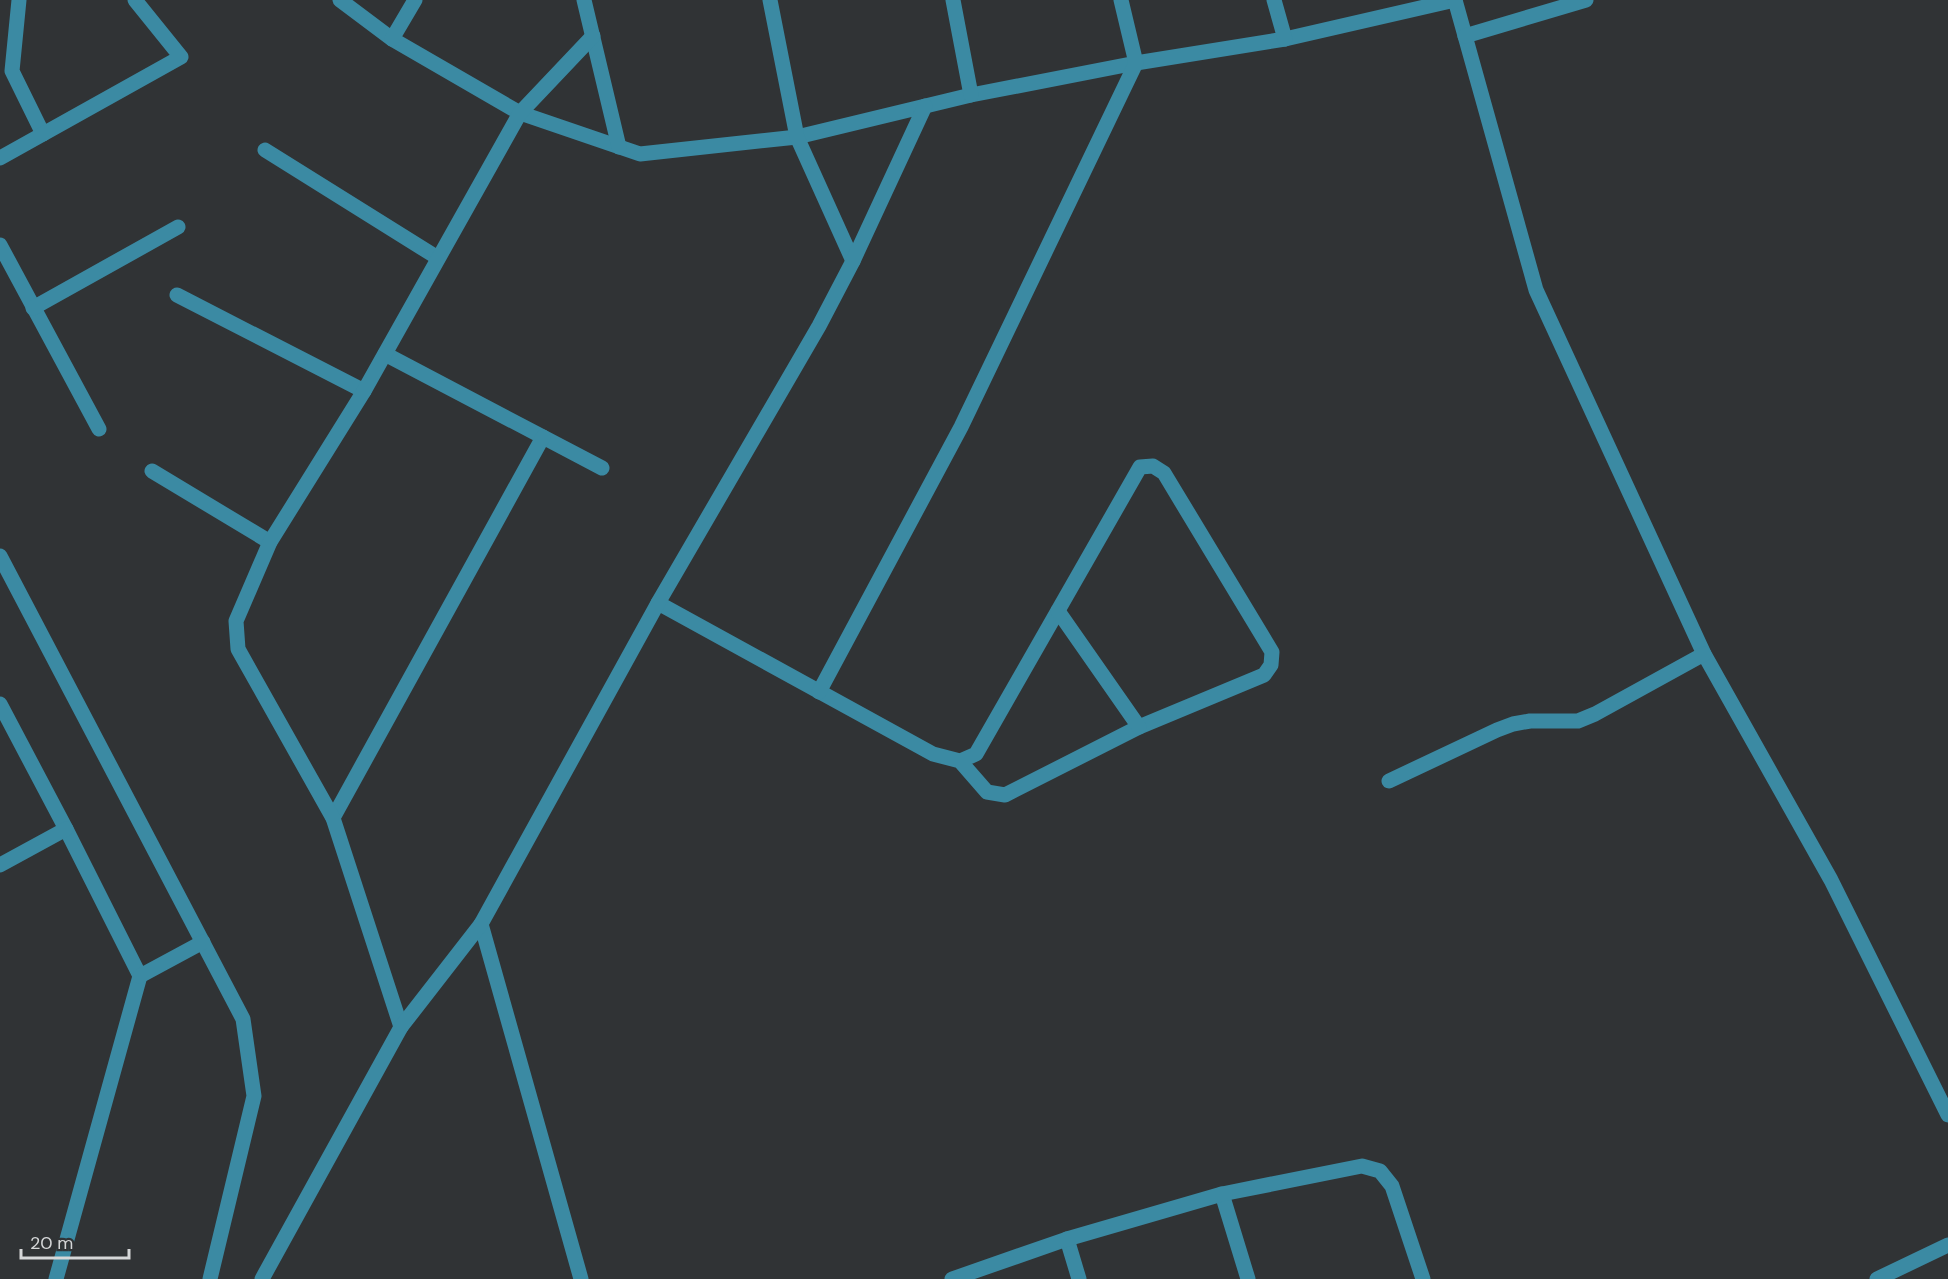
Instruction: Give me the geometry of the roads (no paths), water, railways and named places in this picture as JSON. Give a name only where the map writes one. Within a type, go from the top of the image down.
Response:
[{"type":"street","points":[[19,0],[12,71],[43,134]]},
{"type":"street","points":[[0,158],[181,57],[135,0]]},
{"type":"street","points":[[340,0],[392,39],[520,113],[640,154],[797,137],[971,94],[1136,63],[1285,39],[1455,0],[1536,290],[1704,654],[1831,880],[1948,1114]]},
{"type":"street","points":[[392,39],[415,0]]},
{"type":"street","points":[[584,0],[619,147]]},
{"type":"street","points":[[770,0],[797,137],[853,261]]},
{"type":"street","points":[[953,0],[971,94]]},
{"type":"street","points":[[819,692],[961,427],[1136,63],[1121,0]]},
{"type":"street","points":[[1274,0],[1285,39]]},
{"type":"street","points":[[1465,36],[1586,0]]},
{"type":"street","points":[[401,1027],[333,818],[238,649],[236,621],[270,542],[364,391],[520,113],[593,36]]},
{"type":"street","points":[[262,1279],[401,1027],[481,924],[658,603],[819,326],[853,261],[926,106]]},
{"type":"street","points":[[265,150],[438,258]]},
{"type":"street","points":[[33,308],[178,227]]},
{"type":"street","points":[[0,245],[99,429]]},
{"type":"street","points":[[177,295],[364,391]]},
{"type":"street","points":[[385,354],[602,468]]},
{"type":"street","points":[[333,818],[543,437]]},
{"type":"street","points":[[658,603],[933,754],[960,761],[987,792],[1005,795],[1139,727],[1264,675],[1271,665],[1272,652],[1164,473],[1154,466],[1140,467],[976,754],[960,761]]},
{"type":"street","points":[[152,471],[270,542]]},
{"type":"street","points":[[0,556],[243,1019],[254,1096],[210,1279]]},
{"type":"street","points":[[1058,611],[1139,727]]},
{"type":"street","points":[[1389,781],[1514,724],[1530,721],[1578,721],[1595,714],[1704,654]]},
{"type":"street","points":[[0,704],[140,976],[56,1279]]},
{"type":"street","points":[[0,866],[66,829]]},
{"type":"street","points":[[481,924],[581,1279]]},
{"type":"street","points":[[140,976],[203,942]]},
{"type":"street","points":[[952,1279],[1067,1239],[1222,1194],[1362,1166],[1380,1172],[1392,1186],[1423,1279]]},
{"type":"street","points":[[1222,1194],[1248,1279]]},
{"type":"street","points":[[1067,1239],[1079,1279]]},
{"type":"street","points":[[1877,1279],[1948,1245]]}]
